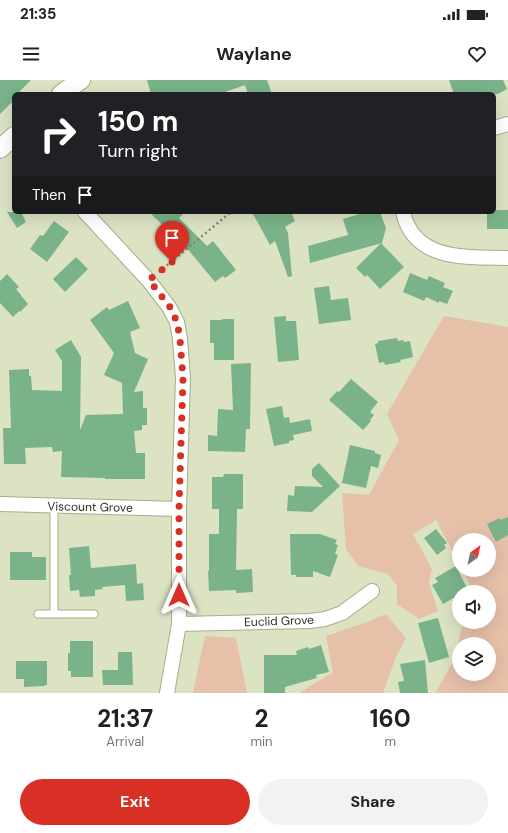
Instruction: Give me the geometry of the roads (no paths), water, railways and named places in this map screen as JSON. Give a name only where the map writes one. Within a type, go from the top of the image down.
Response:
[{"type":"street","points":[[64,92],[81,80]]},
{"type":"street","points":[[496,127],[508,124]]},
{"type":"street","points":[[0,150],[12,138]]},
{"type":"street","points":[[87,214],[149,280],[170,307],[177,322],[180,339],[183,378],[179,509],[179,624],[167,693]]},
{"type":"street","points":[[404,214],[410,231],[418,240],[439,252],[473,257],[508,258]]},
{"type":"street","name":"Viscount Grove","points":[[0,504],[179,509]]},
{"type":"street","name":"Euclid Grove","points":[[179,624],[310,621],[325,619],[342,613],[372,591]]},
{"type":"lane","points":[[54,506],[54,614]]},
{"type":"lane","points":[[38,614],[94,614]]}]
